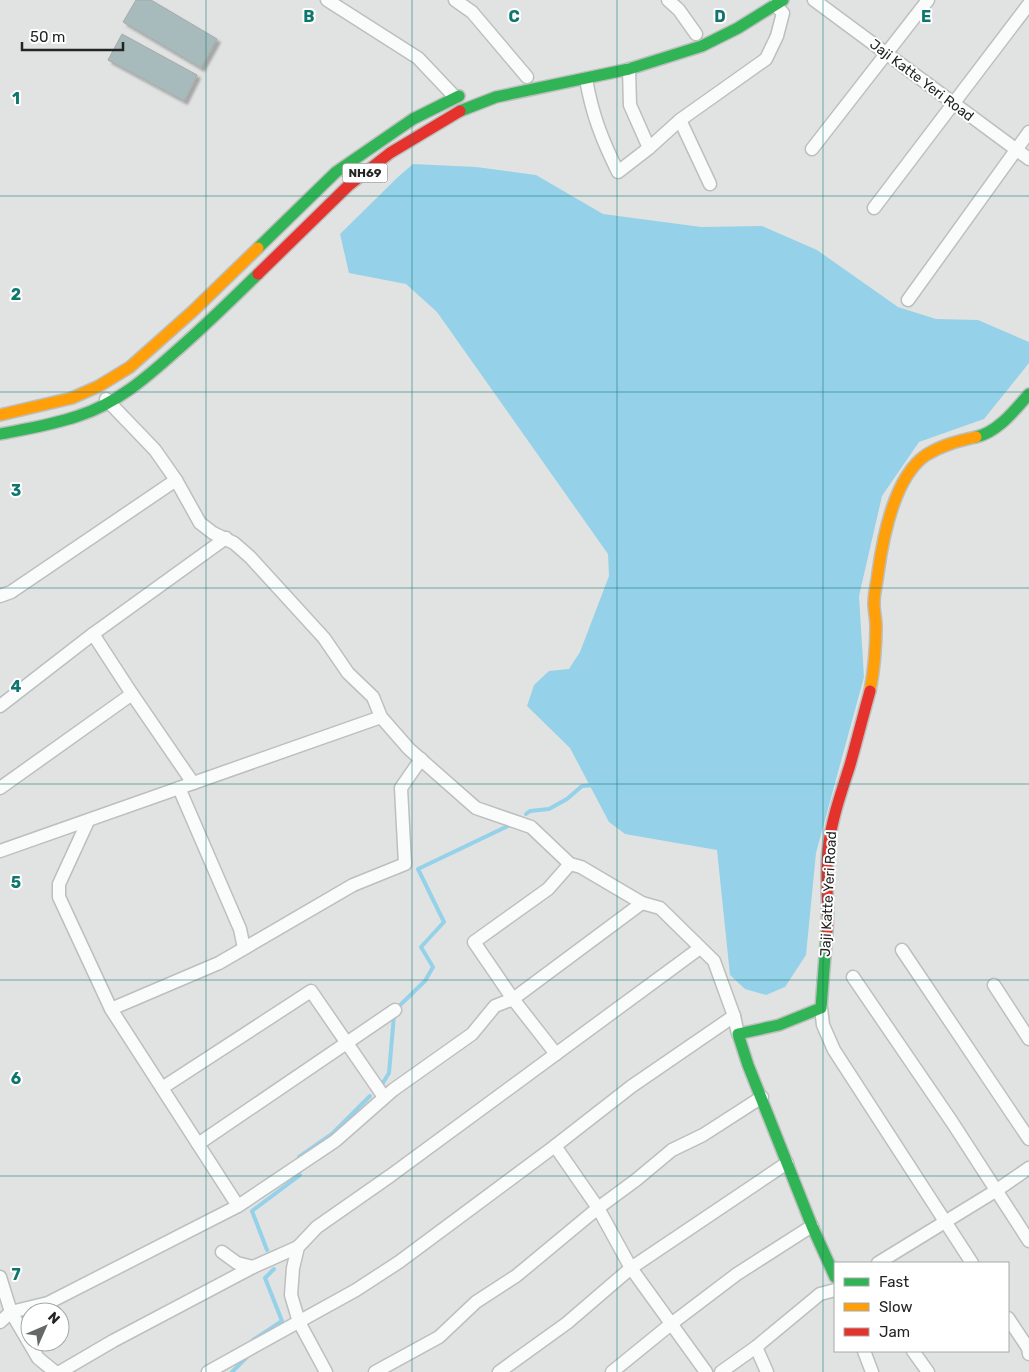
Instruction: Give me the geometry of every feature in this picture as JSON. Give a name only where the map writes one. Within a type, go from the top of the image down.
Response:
[{"type":"main road","name":"NH69","points":[[0,434],[39,427],[79,416],[108,403],[141,382],[206,326],[348,186],[390,153],[461,110],[496,97],[629,70],[702,46],[738,28],[779,2]]},
{"type":"main road","points":[[555,73],[626,60],[670,44]]},
{"type":"main road","name":"NH69","points":[[0,415],[72,398],[99,386],[130,367],[193,311],[336,172],[413,118],[455,97],[474,91]]},
{"type":"main road","name":"Jaji Katte Yeri Road","points":[[821,1008],[828,917],[826,885],[828,849],[834,816],[849,769],[874,669],[876,624],[874,602],[883,539],[889,517],[901,487],[915,464],[926,455],[946,444],[984,435],[1008,417],[1029,394]]},
{"type":"main road","points":[[821,1008],[779,1025],[738,1034],[748,1065],[812,1226],[834,1275]]},
{"type":"street","points":[[326,0],[418,58],[455,97]]},
{"type":"street","points":[[455,0],[472,12],[527,77]]},
{"type":"street","points":[[668,0],[679,10],[696,34]]},
{"type":"street","name":"Jaji Katte Yeri Road","points":[[814,0],[1029,159]]},
{"type":"street","points":[[812,149],[928,0]]},
{"type":"street","points":[[586,79],[590,103],[600,136],[618,172],[649,148],[680,120],[766,59],[777,36],[783,13],[779,2]]},
{"type":"street","points":[[874,208],[1029,4]]},
{"type":"street","points":[[629,70],[630,104],[649,148]]},
{"type":"street","points":[[680,120],[710,184]]},
{"type":"street","points":[[908,300],[1029,132]]},
{"type":"street","points":[[99,386],[108,403],[155,450],[176,480],[200,523],[213,533],[234,542],[250,557],[324,638],[348,673],[373,697],[381,717],[420,759],[476,808],[531,827],[570,864],[581,867],[642,903],[660,908],[714,961],[734,1016],[738,1034]]},
{"type":"street","points":[[0,596],[11,592],[176,480]]},
{"type":"street","points":[[0,706],[93,634],[226,538]]},
{"type":"street","points":[[93,634],[193,783]]},
{"type":"street","points":[[0,788],[132,694]]},
{"type":"street","points":[[0,850],[381,717]]},
{"type":"street","points":[[111,1009],[219,963],[353,885],[405,864],[401,788],[420,759]]},
{"type":"street","points":[[179,788],[240,929],[244,948]]},
{"type":"street","points":[[88,820],[59,884],[59,897],[111,1009],[238,1206]]},
{"type":"street","points":[[556,1054],[513,999],[474,942],[548,889],[570,864]]},
{"type":"street","points":[[0,1322],[11,1312],[48,1303],[238,1206],[335,1141],[384,1097],[472,1034],[495,1006],[513,999],[642,903]]},
{"type":"street","points":[[60,1372],[113,1341],[253,1267],[298,1247],[317,1227],[383,1182],[700,948]]},
{"type":"street","points":[[902,950],[1029,1139]]},
{"type":"street","points":[[853,977],[997,1190],[1029,1241]]},
{"type":"street","points":[[994,985],[1029,1039]]},
{"type":"street","points":[[162,1088],[311,991],[384,1097]]},
{"type":"street","points":[[821,1008],[823,1025],[834,1050],[971,1262]]},
{"type":"street","points":[[198,1144],[395,1010]]},
{"type":"street","points":[[208,1372],[356,1290],[399,1262],[632,1086],[734,1016]]},
{"type":"street","points":[[375,1372],[439,1337],[476,1302],[516,1276],[672,1150],[703,1135],[762,1097]]},
{"type":"street","points":[[555,1146],[598,1208],[631,1268],[706,1372]]},
{"type":"street","points":[[499,1372],[567,1323],[631,1268],[787,1163]]},
{"type":"street","points":[[880,1262],[997,1190],[1029,1168]]},
{"type":"street","points":[[612,1372],[737,1274],[812,1226]]},
{"type":"street","points":[[298,1247],[293,1268],[291,1295],[299,1322],[326,1372]]},
{"type":"street","points":[[222,1252],[237,1263],[253,1267]]},
{"type":"street","points":[[0,1277],[11,1312],[38,1358],[55,1372]]},
{"type":"street","points":[[721,1372],[756,1348],[820,1294],[834,1290]]},
{"type":"street","points":[[1009,1320],[1028,1348],[1029,1354]]},
{"type":"street","points":[[756,1348],[767,1372]]},
{"type":"street","points":[[864,1352],[872,1372]]},
{"type":"street","points":[[914,1352],[928,1372]]},
{"type":"water","points":[[413,164],[476,167],[536,175],[603,214],[701,227],[762,226],[817,250],[898,307],[936,319],[978,320],[1029,342],[1029,363],[984,419],[919,442],[882,496],[859,596],[864,677],[816,853],[806,955],[785,987],[766,995],[745,989],[730,975],[717,850],[625,834],[609,822],[570,748],[527,706],[534,685],[549,671],[569,669],[580,652],[609,576],[608,554],[437,312],[406,284],[349,273],[340,234]]},
{"type":"building","points":[[136,0],[151,0],[217,39],[201,68],[123,22]]},
{"type":"building","points":[[122,34],[197,75],[184,101],[108,60]]},
{"type":"waterway","points":[[526,814],[530,811],[549,809],[567,799],[582,786],[595,785]]},
{"type":"waterway","points":[[396,1009],[425,981],[433,967],[421,947],[444,922],[418,869],[512,824]]},
{"type":"waterway","points":[[381,1086],[389,1073],[394,1015]]},
{"type":"waterway","points":[[299,1157],[332,1134],[370,1096]]},
{"type":"waterway","points":[[267,1250],[252,1211],[300,1175]]},
{"type":"waterway","points":[[253,1340],[282,1321],[265,1278],[274,1269]]},
{"type":"waterway","points":[[232,1372],[247,1357]]},
{"type":"traffic: fast","points":[[460,111],[496,97],[629,69],[702,46],[738,28],[783,0]]},
{"type":"traffic: fast","points":[[258,248],[336,172],[413,119],[459,96]]},
{"type":"traffic: fast","points":[[0,434],[39,427],[68,419],[92,411],[118,397],[142,381],[164,362],[258,274]]},
{"type":"traffic: fast","points":[[976,437],[999,425],[1029,394]]},
{"type":"traffic: fast","points":[[827,930],[821,1008],[779,1025],[738,1034],[748,1065],[812,1226],[834,1275]]},
{"type":"traffic: slow","points":[[0,415],[72,398],[99,386],[130,367],[193,311],[258,248]]},
{"type":"traffic: slow","points":[[870,691],[876,642],[875,592],[887,526],[898,493],[915,465],[926,455],[950,444],[976,437]]},
{"type":"traffic: jam","points":[[258,274],[348,186],[390,153],[460,111]]},
{"type":"traffic: jam","points":[[827,930],[829,839],[870,691]]}]
